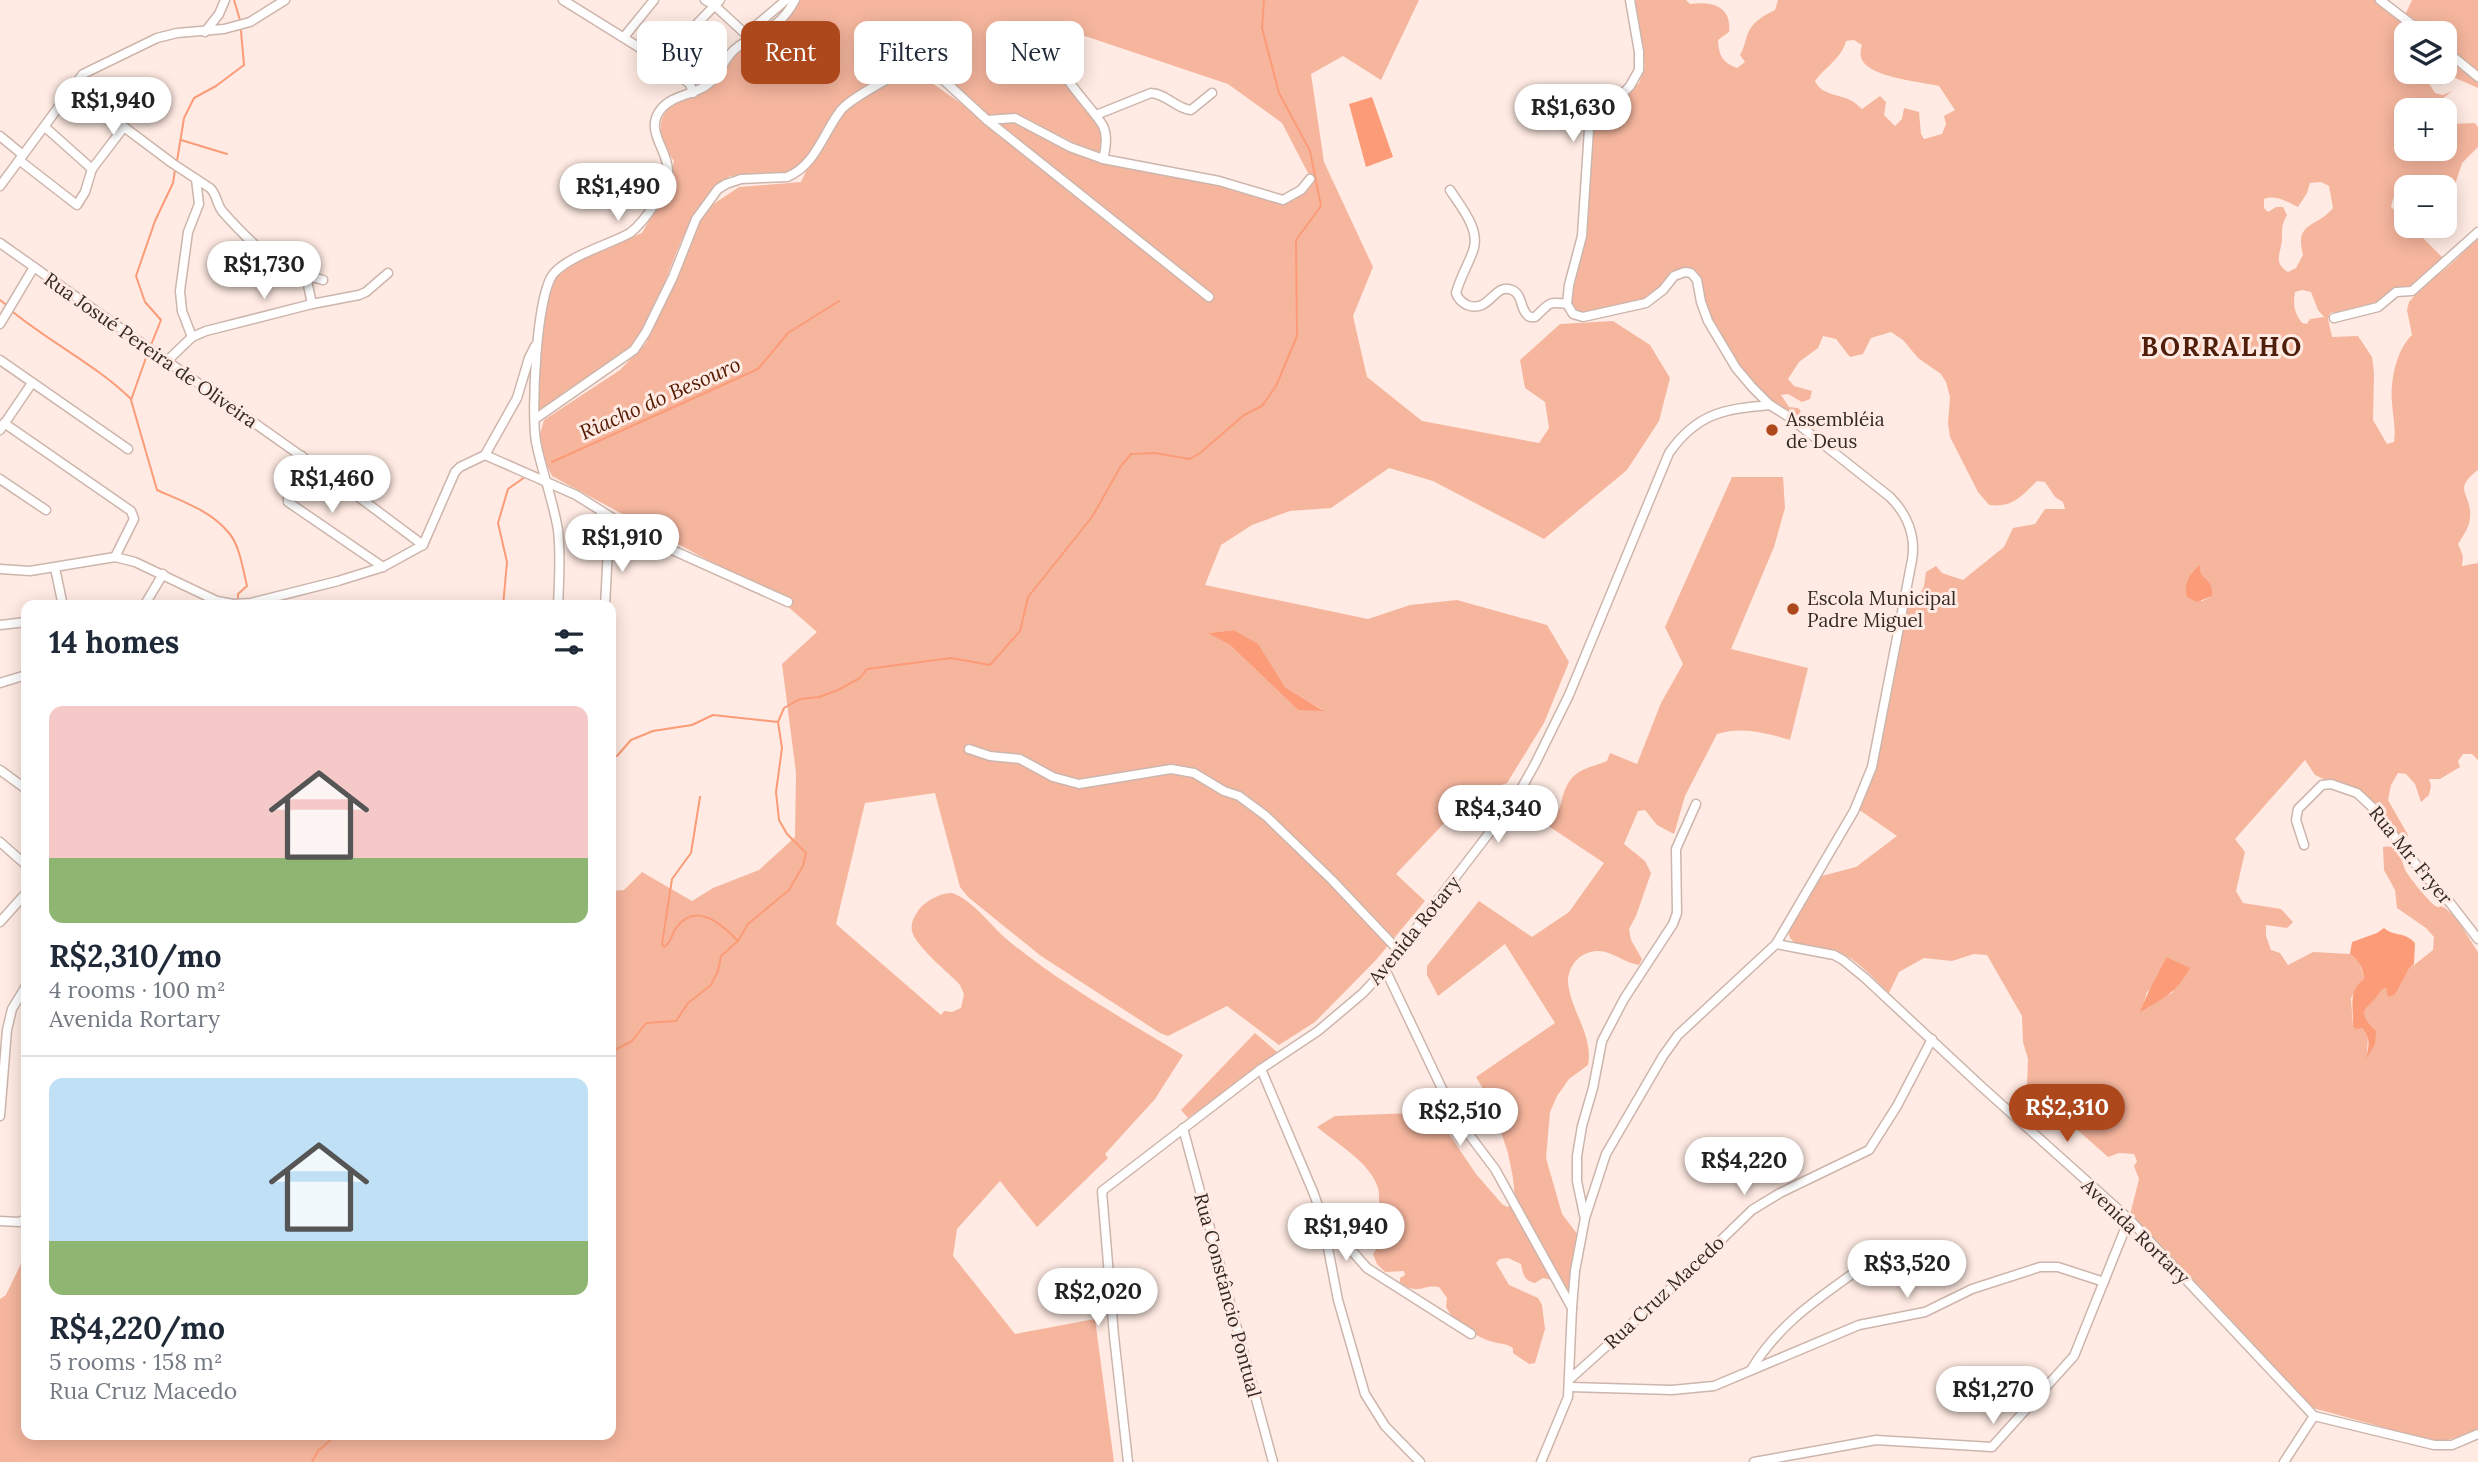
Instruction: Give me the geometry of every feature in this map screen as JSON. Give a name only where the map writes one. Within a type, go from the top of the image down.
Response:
[{"type":"street","points":[[205,32],[219,15],[225,0]]},
{"type":"street","points":[[0,186],[83,74],[157,38],[177,33],[205,32],[250,22],[285,0]]},
{"type":"street","points":[[563,0],[637,45]]},
{"type":"street","points":[[624,37],[654,0]]},
{"type":"street","points":[[705,0],[717,2],[741,28]]},
{"type":"street","points":[[765,21],[786,0]]},
{"type":"street","points":[[780,21],[796,0]]},
{"type":"street","points":[[1541,1462],[1568,1397],[1572,1308],[1585,1217],[1606,1154],[1678,1035],[1776,944],[1854,811],[1866,784],[1881,720],[1912,560],[1913,541],[1903,513],[1890,497],[1770,405],[1731,359],[1708,321],[1697,280],[1691,274],[1685,272],[1674,276],[1655,296],[1636,306],[1583,317],[1573,314],[1567,304],[1569,285],[1582,236],[1589,129],[1630,86],[1639,70],[1639,52],[1630,0]]},
{"type":"street","points":[[2380,0],[2407,21]]},
{"type":"street","points":[[699,21],[717,2]]},
{"type":"street","points":[[558,600],[559,550],[548,483],[537,444],[535,419],[537,342],[543,298],[552,276],[571,261],[630,233],[649,211],[662,191],[668,169],[656,136],[656,121],[660,111],[670,101],[693,93],[714,80],[733,51],[741,44]]},
{"type":"street","points":[[2457,60],[2478,77]]},
{"type":"street","points":[[535,419],[634,350],[646,332],[673,277],[696,219],[709,200],[726,184],[741,179],[787,177],[794,174],[807,164],[848,103],[915,63],[926,64],[987,120],[1209,297]]},
{"type":"street","points":[[690,84],[693,93]]},
{"type":"street","points":[[1070,84],[1096,115],[1106,134],[1103,159]]},
{"type":"street","points":[[72,88],[215,192],[219,208],[255,246],[278,264],[323,280]]},
{"type":"street","points":[[1096,115],[1151,93],[1160,94],[1185,110],[1191,110],[1212,93]]},
{"type":"street","points":[[987,120],[1015,118],[1070,147],[1103,159],[1219,181],[1283,200],[1301,190],[1310,179]]},
{"type":"street","points":[[45,127],[92,169]]},
{"type":"street","points":[[0,136],[77,205],[85,192],[92,169],[124,127]]},
{"type":"street","points":[[192,337],[181,311],[180,292],[188,232],[199,204],[196,179]]},
{"type":"street","points":[[1450,191],[1465,214],[1475,239],[1473,252],[1457,287],[1457,298],[1469,306],[1482,306],[1503,288],[1508,289],[1518,295],[1523,310],[1531,317],[1538,314],[1549,302],[1567,304]]},
{"type":"street","points":[[2334,318],[2378,307],[2396,292],[2412,291],[2478,232]]},
{"type":"street","name":"Rua Josué Pereira de Oliveira","points":[[0,243],[302,456],[423,545]]},
{"type":"street","points":[[0,324],[34,267]]},
{"type":"street","points":[[166,362],[192,337],[206,331],[312,304],[359,296],[388,273]]},
{"type":"street","points":[[306,276],[312,304]]},
{"type":"street","points":[[266,600],[383,567],[423,545],[456,472],[460,467],[485,455],[517,398],[529,358],[537,342]]},
{"type":"street","points":[[0,360],[128,449]]},
{"type":"street","points":[[32,383],[2,426],[131,511],[134,519],[115,557]]},
{"type":"street","name":"Avenida Rotary","points":[[1128,1462],[1102,1191],[1261,1069],[1338,1015],[1385,969],[1516,798],[1535,764],[1569,695],[1669,453],[1689,429],[1704,418],[1721,411],[1770,405]]},
{"type":"street","points":[[485,455],[576,495],[641,536],[788,602]]},
{"type":"street","points":[[302,456],[288,502],[383,567]]},
{"type":"street","points":[[0,480],[46,510]]},
{"type":"street","points":[[597,508],[609,529],[605,600]]},
{"type":"street","points":[[0,569],[30,572],[115,557],[135,562],[216,600]]},
{"type":"street","points":[[55,568],[61,600]]},
{"type":"street","points":[[149,600],[163,574]]},
{"type":"street","points":[[0,625],[21,623]]},
{"type":"street","points":[[0,683],[21,677]]},
{"type":"street","points":[[968,749],[990,756],[1017,758],[1063,781],[1079,784],[1171,769],[1195,773],[1224,791],[1239,796],[1266,816],[1332,880],[1398,950]]},
{"type":"street","points":[[0,770],[21,785]]},
{"type":"street","name":"Rua Mr. Fryer","points":[[2305,845],[2296,820],[2298,809],[2322,785],[2331,784],[2357,793],[2377,813],[2478,939]]},
{"type":"street","points":[[1585,1217],[1577,1181],[1577,1156],[1581,1126],[1593,1088],[1602,1041],[1624,999],[1674,923],[1677,914],[1676,849],[1696,804]]},
{"type":"street","points":[[0,842],[21,861]]},
{"type":"street","points":[[0,922],[21,898]]},
{"type":"street","name":"Avenida Rortary","points":[[1776,944],[1822,952],[1843,960],[2129,1219],[2314,1416]]},
{"type":"street","points":[[1385,969],[1455,1116],[1495,1169],[1572,1308]]},
{"type":"street","points":[[0,1116],[4,1054],[12,1009],[21,994]]},
{"type":"street","points":[[0,1007],[12,1009]]},
{"type":"street","name":"Rua Cruz Macedo","points":[[1570,1383],[1758,1206],[1868,1150],[1897,1106],[1932,1039]]},
{"type":"street","points":[[1261,1069],[1322,1217],[1338,1300],[1365,1394],[1385,1426],[1420,1462]]},
{"type":"street","name":"Rua Constâncio Pontual","points":[[1183,1128],[1273,1462]]},
{"type":"street","points":[[1322,1217],[1367,1268],[1471,1334]]},
{"type":"street","points":[[1754,1462],[1876,1440],[1992,1447],[2070,1361],[2080,1344],[2129,1219]]},
{"type":"street","points":[[0,1221],[21,1220]]},
{"type":"street","points":[[1751,1370],[1774,1335],[1793,1317],[1863,1267]]},
{"type":"street","points":[[1570,1383],[1702,1388],[1714,1386],[1859,1325],[1925,1312],[1972,1289],[2040,1267],[2058,1267],[2104,1282]]},
{"type":"street","points":[[2284,1462],[2314,1416],[2434,1445],[2452,1445],[2478,1434]]},
{"type":"shaded area","points":[[799,0],[1419,0],[1381,80],[1343,56],[1311,74],[1324,162],[1373,267],[1353,316],[1367,377],[1422,421],[1539,443],[1549,428],[1545,402],[1525,388],[1520,360],[1560,324],[1613,321],[1650,345],[1670,378],[1659,421],[1627,470],[1544,539],[1433,481],[1389,468],[1331,508],[1290,511],[1252,525],[1221,545],[1205,585],[1368,619],[1410,605],[1457,600],[1547,625],[1569,662],[1544,723],[1507,783],[1468,798],[1396,874],[1425,901],[1376,960],[1315,1022],[1279,1045],[1227,1006],[1168,1036],[1160,1033],[1041,956],[968,897],[960,887],[935,793],[865,803],[836,924],[941,1015],[944,1011],[952,1012],[961,1008],[964,994],[960,985],[919,944],[914,937],[912,924],[925,903],[940,895],[952,893],[968,902],[1010,942],[1051,973],[1183,1055],[1155,1099],[1105,1154],[1108,1158],[1037,1227],[1000,1181],[957,1229],[953,1256],[1015,1334],[1095,1319],[1114,1462],[0,1462],[0,1299],[6,1295],[21,1264],[21,1440],[616,1440],[616,891],[624,890],[642,872],[692,901],[713,888],[759,870],[795,837],[796,773],[782,664],[817,632],[778,598],[552,476],[537,445],[544,420],[620,370],[646,343],[686,247],[709,207],[739,187],[801,182],[819,143],[846,104],[888,84],[933,84],[979,116],[941,84],[972,84],[972,21],[854,21],[854,84],[877,84],[837,107],[804,163],[786,176],[730,176],[714,191],[690,223],[637,343],[591,380],[541,412],[537,409],[543,314],[552,282],[571,263],[642,233],[669,186],[674,161],[662,137],[661,121],[670,107],[713,84],[727,84],[727,64],[741,47],[741,84],[840,84],[840,21],[782,21]],"holes":[[[986,21],[1084,21],[1084,36],[1228,84],[1282,123],[1310,177],[1301,189],[1283,199],[1103,158],[1070,147],[1008,119],[992,122],[992,126],[987,122],[1006,115],[1017,117],[1102,155],[1104,145],[1100,127],[1066,84],[986,84]],[[1234,630],[1257,644],[1285,687],[1323,710],[1298,710],[1230,645],[1209,633]]]},
{"type":"shaded area","points":[[1637,0],[1686,0],[1690,4],[1706,3],[1719,7],[1727,16],[1729,32],[1718,40],[1719,50],[1725,61],[1737,68],[1745,62],[1740,55],[1750,29],[1775,10],[1778,0],[2376,0],[2405,21],[2394,21],[2394,84],[2429,84],[2435,93],[2443,95],[2452,91],[2443,98],[2394,98],[2394,161],[2457,161],[2457,124],[2475,123],[2478,127],[2478,147],[2462,163],[2457,179],[2457,175],[2394,175],[2391,207],[2394,210],[2394,238],[2423,238],[2444,259],[2411,289],[2371,306],[2330,313],[2328,319],[2332,337],[2358,336],[2372,357],[2373,420],[2387,444],[2394,442],[2392,386],[2398,358],[2412,335],[2407,310],[2409,302],[2423,286],[2478,238],[2478,470],[2464,487],[2470,520],[2458,544],[2463,556],[2462,566],[2478,563],[2478,760],[2472,754],[2463,754],[2458,761],[2460,767],[2440,779],[2429,779],[2429,795],[2421,802],[2415,784],[2406,774],[2398,773],[2391,785],[2388,800],[2408,835],[2404,843],[2368,800],[2315,775],[2305,760],[2235,839],[2245,852],[2236,891],[2243,903],[2281,909],[2293,922],[2287,928],[2266,925],[2266,936],[2271,950],[2280,953],[2288,965],[2313,952],[2350,954],[2359,961],[2364,979],[2351,998],[2353,1026],[2362,1028],[2368,1034],[2367,1057],[2375,1045],[2363,1014],[2365,1010],[2380,990],[2387,988],[2395,995],[2409,969],[2433,950],[2434,937],[2426,928],[2397,908],[2395,890],[2384,870],[2383,847],[2392,847],[2398,851],[2405,870],[2417,886],[2434,905],[2445,908],[2454,917],[2478,952],[2478,1429],[2456,1438],[2433,1441],[2313,1408],[2204,1291],[2129,1219],[2139,1179],[2134,1166],[2137,1161],[2134,1154],[2119,1153],[2108,1157],[2027,1085],[2028,1059],[2023,1042],[2022,1016],[1987,955],[1974,954],[1952,961],[1924,958],[1899,972],[1889,993],[1865,970],[1837,951],[1798,945],[1790,937],[1789,927],[1818,877],[1856,867],[1897,836],[1858,809],[1879,753],[1906,605],[1916,602],[1924,586],[1926,572],[1936,566],[1942,573],[1963,580],[2004,547],[2013,528],[2035,524],[2045,509],[2065,509],[2063,502],[2055,497],[2045,482],[2037,481],[2010,503],[1989,505],[1978,492],[1950,437],[1950,397],[1946,382],[1941,374],[1918,358],[1903,340],[1891,332],[1871,338],[1863,354],[1850,357],[1836,339],[1823,336],[1818,348],[1799,362],[1788,379],[1794,386],[1812,391],[1810,399],[1802,402],[1788,394],[1781,395],[1789,407],[1801,411],[1795,419],[1761,390],[1733,357],[1712,319],[1699,277],[1681,270],[1670,276],[1653,294],[1636,304],[1577,313],[1570,302],[1584,247],[1591,137],[1598,124],[1639,83],[1645,66],[1633,2]],"holes":[[[1854,40],[1862,45],[1861,57],[1872,69],[1895,78],[1939,86],[1955,110],[1944,116],[1946,124],[1942,134],[1924,139],[1919,112],[1904,108],[1902,119],[1895,126],[1884,115],[1886,102],[1880,96],[1862,109],[1852,101],[1818,86],[1815,81],[1837,57],[1846,41]],[[2321,182],[2329,186],[2333,208],[2304,230],[2301,244],[2303,255],[2296,268],[2288,272],[2279,260],[2287,215],[2283,207],[2276,207],[2268,212],[2264,208],[2264,199],[2278,198],[2298,207],[2310,183]],[[2295,292],[2311,292],[2324,317],[2310,319],[2307,324],[2302,323],[2294,301]],[[2200,566],[2212,596],[2202,601],[2186,592],[2192,572]],[[2166,957],[2173,992],[2141,1011],[2147,992],[2153,987]]]},
{"type":"shaded area","points":[[2412,0],[2478,0],[2478,73],[2457,56],[2457,21],[2413,21],[2405,15]]},
{"type":"shaded area","points":[[2457,63],[2478,80],[2478,88],[2457,79]]},
{"type":"shaded area","points":[[1372,97],[1393,157],[1366,167],[1349,104]]},
{"type":"shaded area","points":[[1732,477],[1783,477],[1785,508],[1774,547],[1731,649],[1808,668],[1790,740],[1745,731],[1717,734],[1685,796],[1674,834],[1657,825],[1645,810],[1638,811],[1624,844],[1645,861],[1651,873],[1629,929],[1631,940],[1642,959],[1639,965],[1598,951],[1581,956],[1570,970],[1568,982],[1588,1044],[1588,1065],[1569,1079],[1557,1096],[1550,1112],[1546,1158],[1562,1214],[1578,1235],[1568,1296],[1515,1199],[1508,1153],[1491,1102],[1476,1077],[1555,1023],[1505,944],[1438,996],[1427,975],[1427,966],[1479,901],[1532,937],[1569,912],[1604,863],[1544,823],[1559,810],[1565,788],[1581,771],[1607,761],[1610,753],[1637,764],[1661,703],[1683,664],[1665,627]]},
{"type":"shaded area","points":[[2200,565],[2201,574],[2211,586],[2212,596],[2197,602],[2187,597],[2186,588],[2190,575]]},
{"type":"shaded area","points":[[1234,630],[1258,644],[1285,687],[1324,711],[1298,710],[1230,645],[1208,633]]},
{"type":"shaded area","points":[[2384,928],[2415,943],[2414,964],[2395,995],[2388,997],[2386,988],[2381,990],[2365,1009],[2365,1018],[2376,1031],[2375,1045],[2366,1059],[2368,1039],[2362,1028],[2356,1029],[2353,1026],[2352,1007],[2355,989],[2364,979],[2360,965],[2350,954],[2352,942]]},
{"type":"shaded area","points":[[2166,957],[2190,968],[2175,989],[2140,1012],[2146,998]]},
{"type":"shaded area","points":[[1255,1033],[1278,1053],[1188,1118],[1181,1110]]},
{"type":"shaded area","points":[[1419,1105],[1436,1115],[1476,1174],[1502,1204],[1507,1207],[1512,1205],[1552,1280],[1543,1278],[1535,1283],[1531,1282],[1522,1271],[1521,1264],[1508,1258],[1500,1259],[1496,1263],[1509,1285],[1538,1298],[1542,1305],[1545,1329],[1535,1363],[1529,1364],[1513,1353],[1513,1348],[1482,1338],[1461,1325],[1446,1307],[1447,1298],[1439,1287],[1407,1287],[1400,1284],[1400,1278],[1405,1275],[1404,1271],[1385,1272],[1377,1264],[1373,1254],[1381,1238],[1385,1219],[1374,1179],[1352,1154],[1317,1127],[1335,1116],[1411,1113]]},
{"type":"waterway","points":[[234,0],[240,20]]},
{"type":"waterway","points":[[616,1049],[632,1041],[646,1023],[676,1021],[688,1003],[711,985],[721,956],[738,941],[748,924],[789,890],[803,866],[806,853],[787,834],[779,820],[776,792],[782,748],[778,722],[784,708],[800,699],[819,697],[838,690],[860,678],[867,669],[951,658],[990,665],[1020,631],[1028,597],[1092,517],[1121,466],[1131,454],[1155,453],[1190,459],[1244,415],[1262,406],[1276,386],[1297,336],[1296,240],[1321,206],[1310,151],[1279,93],[1262,28],[1264,0]]},
{"type":"waterway","points":[[177,161],[184,118],[194,98],[216,86],[244,65],[241,31]]},
{"type":"waterway","points":[[181,140],[227,154]]},
{"type":"waterway","points":[[151,345],[161,320],[145,302],[136,276],[155,221],[173,183],[175,170]]},
{"type":"waterway","points":[[0,300],[5,304]]},
{"type":"waterway","name":"Riacho do Besouro","points":[[552,462],[758,369],[788,333],[839,301]]},
{"type":"waterway","points":[[13,312],[103,375],[131,399]]},
{"type":"waterway","points":[[147,355],[131,400],[157,490],[205,513],[222,525],[233,538],[247,586],[238,594],[238,600]]},
{"type":"waterway","name":"Riacho do Besouro","points":[[504,600],[507,562],[498,523],[508,489],[525,477]]},
{"type":"waterway","points":[[617,756],[631,740],[653,731],[692,725],[713,715],[778,722]]},
{"type":"waterway","points":[[700,797],[691,853],[672,879],[662,944],[664,947],[669,943],[676,928],[692,916],[717,922],[738,941]]},
{"type":"waterway","name":"Riacho do Besouro","points":[[312,1462],[318,1451],[330,1440]]},
{"type":"place","name":"Assembléia de Deus","points":[[1772,430]]},
{"type":"place","name":"Escola Municipal Padre Miguel","points":[[1793,609]]},
{"type":"district","name":"BORRALHO","points":[[2222,346]]}]
